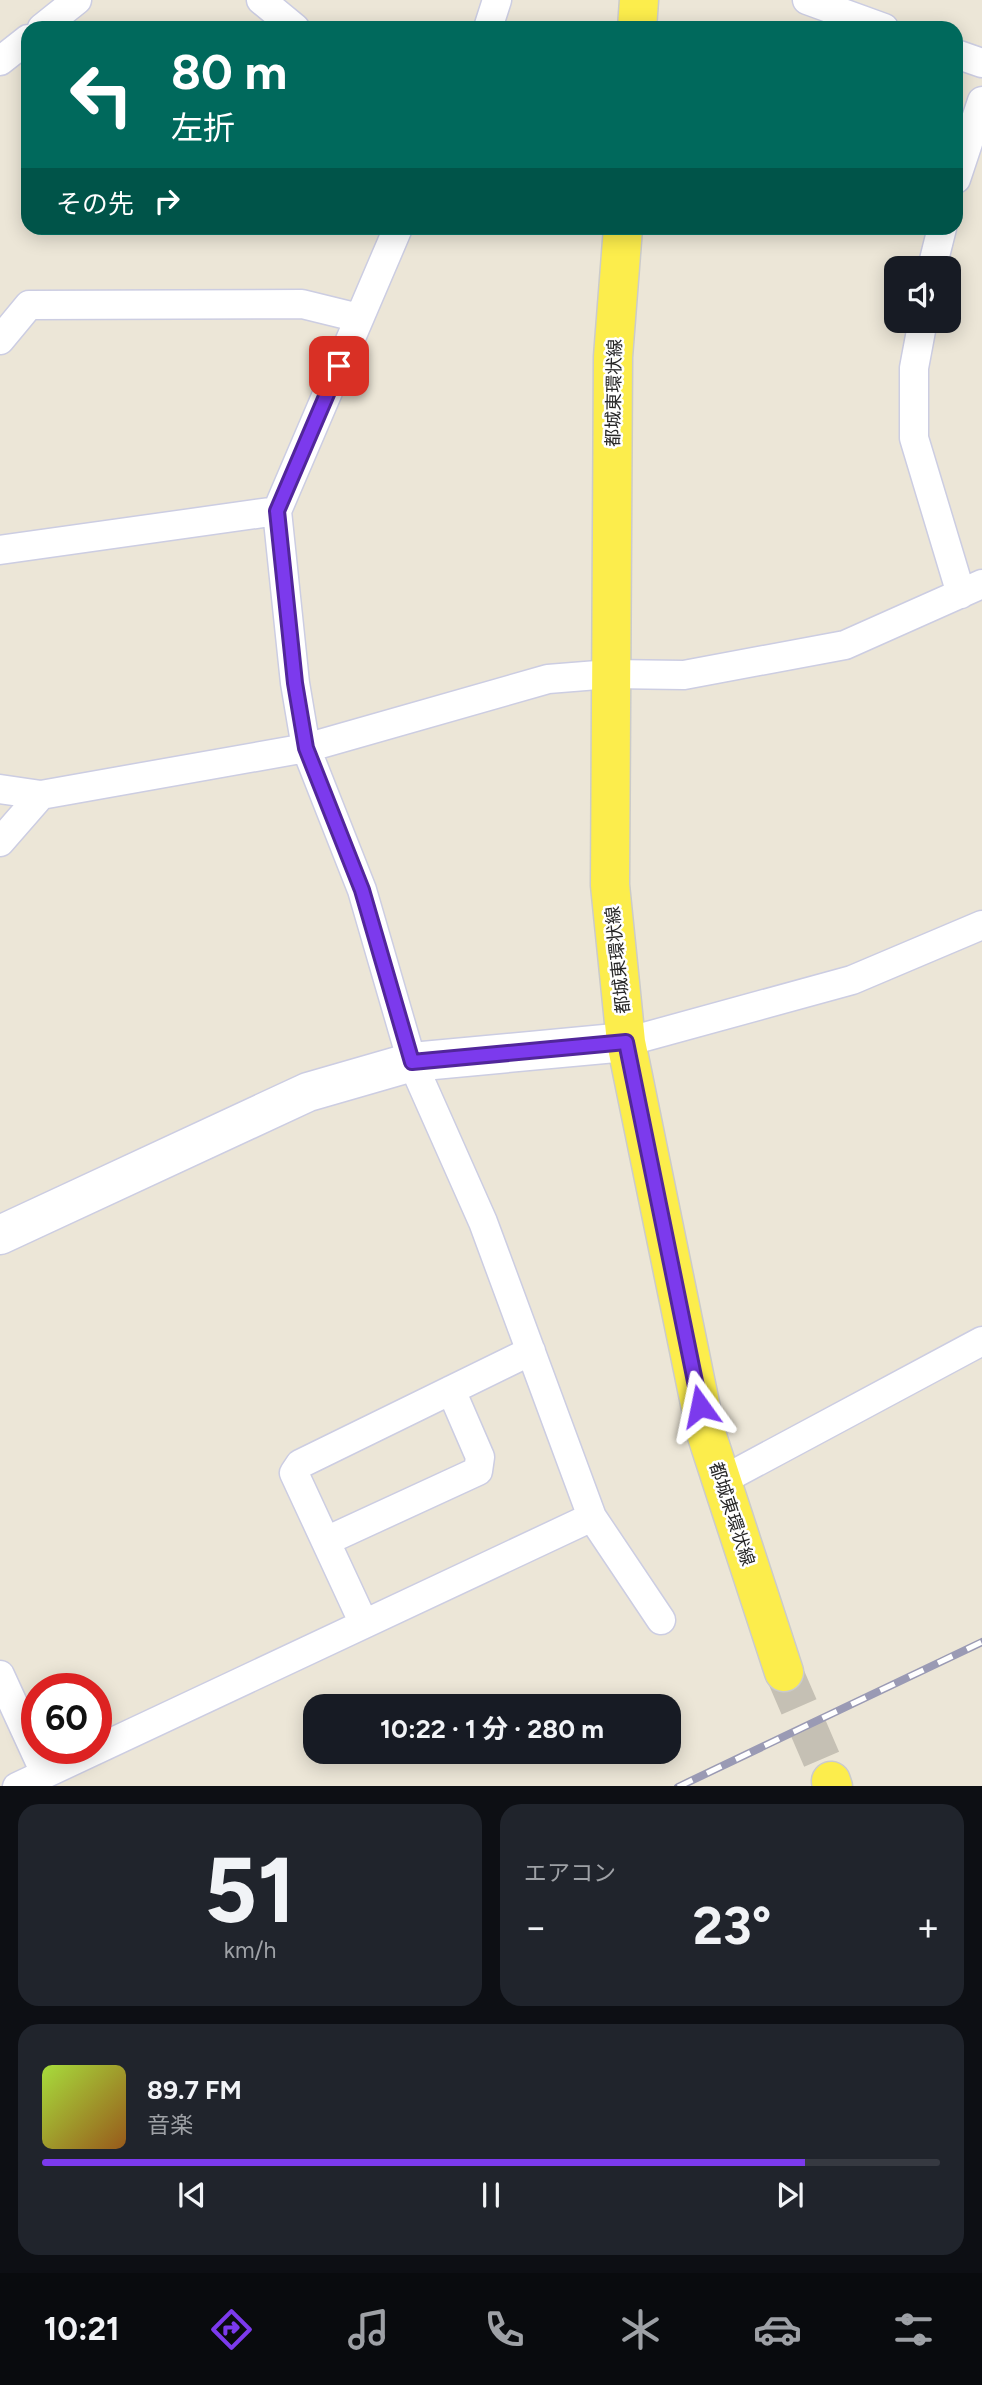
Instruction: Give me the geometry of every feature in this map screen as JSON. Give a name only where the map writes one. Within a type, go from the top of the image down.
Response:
[{"type":"main road","points":[[638,21],[639,0]]},
{"type":"main road","name":"都城東環状線","points":[[622,235],[613,357],[610,885],[626,1042],[703,1420],[784,1672]]},
{"type":"street","points":[[50,21],[76,0]]},
{"type":"street","points":[[261,0],[286,21]]},
{"type":"street","points":[[490,21],[497,0]]},
{"type":"street","points":[[807,0],[865,21]]},
{"type":"street","points":[[0,61],[21,44]]},
{"type":"street","points":[[963,56],[982,63]]},
{"type":"street","points":[[963,158],[982,101]]},
{"type":"street","points":[[395,235],[277,511],[295,683],[306,748],[362,890],[412,1062],[483,1222],[592,1517],[661,1620]]},
{"type":"street","points":[[935,256],[940,235]]},
{"type":"street","points":[[0,340],[29,305],[302,304],[359,318]]},
{"type":"street","points":[[0,789],[41,795],[306,748],[548,678],[610,674],[684,675],[845,645],[972,589],[914,438],[914,368],[921,333]]},
{"type":"street","points":[[0,550],[277,511]]},
{"type":"street","points":[[0,842],[41,795]]},
{"type":"street","points":[[0,1235],[308,1091],[412,1062],[626,1042],[852,981],[982,925]]},
{"type":"street","points":[[721,1482],[982,1341]]},
{"type":"street","points":[[364,1624],[294,1473],[300,1464],[531,1351]]},
{"type":"street","points":[[326,1541],[478,1471],[480,1457],[451,1390]]},
{"type":"street","points":[[19,1786],[592,1517]]},
{"type":"street","points":[[0,1675],[45,1773]]},
{"type":"tunnel","points":[[784,1672],[831,1781]]},
{"type":"railway","points":[[680,1786],[982,1642]]},
{"type":"route","points":[[339,366],[277,511],[295,683],[306,748],[362,890],[412,1062],[626,1042],[659,1219],[700,1406]]}]
